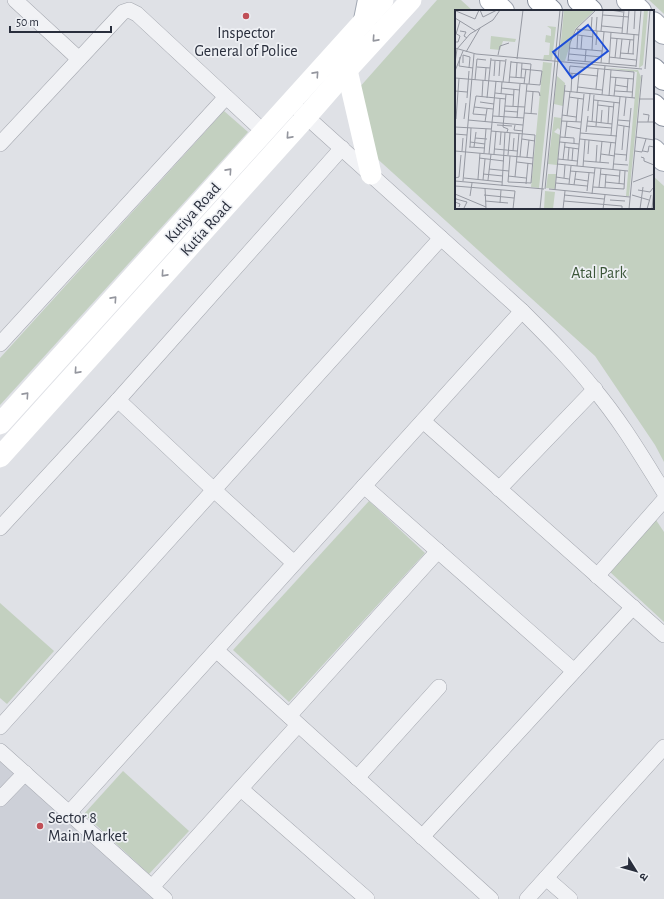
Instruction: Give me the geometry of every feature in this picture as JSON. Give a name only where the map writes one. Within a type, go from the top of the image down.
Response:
[{"type":"main road","points":[[491,0],[502,10]]},
{"type":"main road","points":[[539,0],[550,10]]},
{"type":"main road","points":[[579,0],[590,10]]},
{"type":"main road","points":[[628,0],[639,10]]},
{"type":"main road","points":[[654,24],[664,33]]},
{"type":"main road","points":[[654,70],[664,79]]},
{"type":"main road","points":[[654,106],[664,115]]},
{"type":"main road","points":[[654,151],[664,160]]},
{"type":"street","points":[[15,0],[79,59]]},
{"type":"street","name":"Kutia Road","points":[[0,457],[411,0]]},
{"type":"street","points":[[373,7],[392,21]]},
{"type":"street","name":"Kutiya Road","points":[[0,424],[291,102],[373,7]]},
{"type":"street","points":[[0,144],[123,12],[129,10],[137,14],[264,132]]},
{"type":"street","points":[[347,70],[371,174]]},
{"type":"street","points":[[0,344],[226,97]]},
{"type":"street","points":[[291,102],[522,311],[556,346],[595,389],[630,437],[664,492]]},
{"type":"street","points":[[0,528],[118,400],[342,148]]},
{"type":"street","points":[[0,727],[442,238]]},
{"type":"street","points":[[69,813],[522,311]]},
{"type":"street","points":[[499,489],[595,389]]},
{"type":"street","points":[[118,400],[294,563]]},
{"type":"street","points":[[423,421],[664,635]]},
{"type":"street","points":[[364,486],[574,671]]},
{"type":"street","points":[[597,576],[664,500]]},
{"type":"street","points":[[152,887],[241,789],[294,721],[438,551]]},
{"type":"street","points":[[422,837],[633,607]]},
{"type":"street","points":[[216,650],[491,899]]},
{"type":"street","points":[[357,778],[438,687]]},
{"type":"street","points":[[527,899],[664,747]]},
{"type":"street","points":[[0,751],[165,899]]},
{"type":"street","points":[[0,799],[25,774]]},
{"type":"street","points":[[241,789],[367,899]]},
{"type":"street","points":[[546,878],[570,899]]},
{"type":"shaded area","name":"Sector 8 Main Market","points":[[0,753],[159,899],[0,899]]},
{"type":"green space","name":"Atal Park","points":[[437,0],[461,0],[472,10],[455,10],[455,209],[654,209],[654,177],[664,186],[664,462],[655,445],[595,356],[372,154],[358,89]]},
{"type":"green space","points":[[649,0],[664,0],[664,14]]},
{"type":"green space","points":[[224,111],[248,132],[0,405],[0,358]]},
{"type":"green space","points":[[369,501],[425,553],[289,702],[233,650]]},
{"type":"green space","points":[[656,520],[664,532],[664,622],[609,571]]},
{"type":"green space","points":[[0,603],[54,651],[7,704],[0,698]]},
{"type":"green space","points":[[123,771],[189,831],[149,874],[84,814]]},
{"type":"place","name":"Inspector General of Police","points":[[246,16]]},
{"type":"place","name":"Sector 8 Main Market","points":[[40,826]]}]
